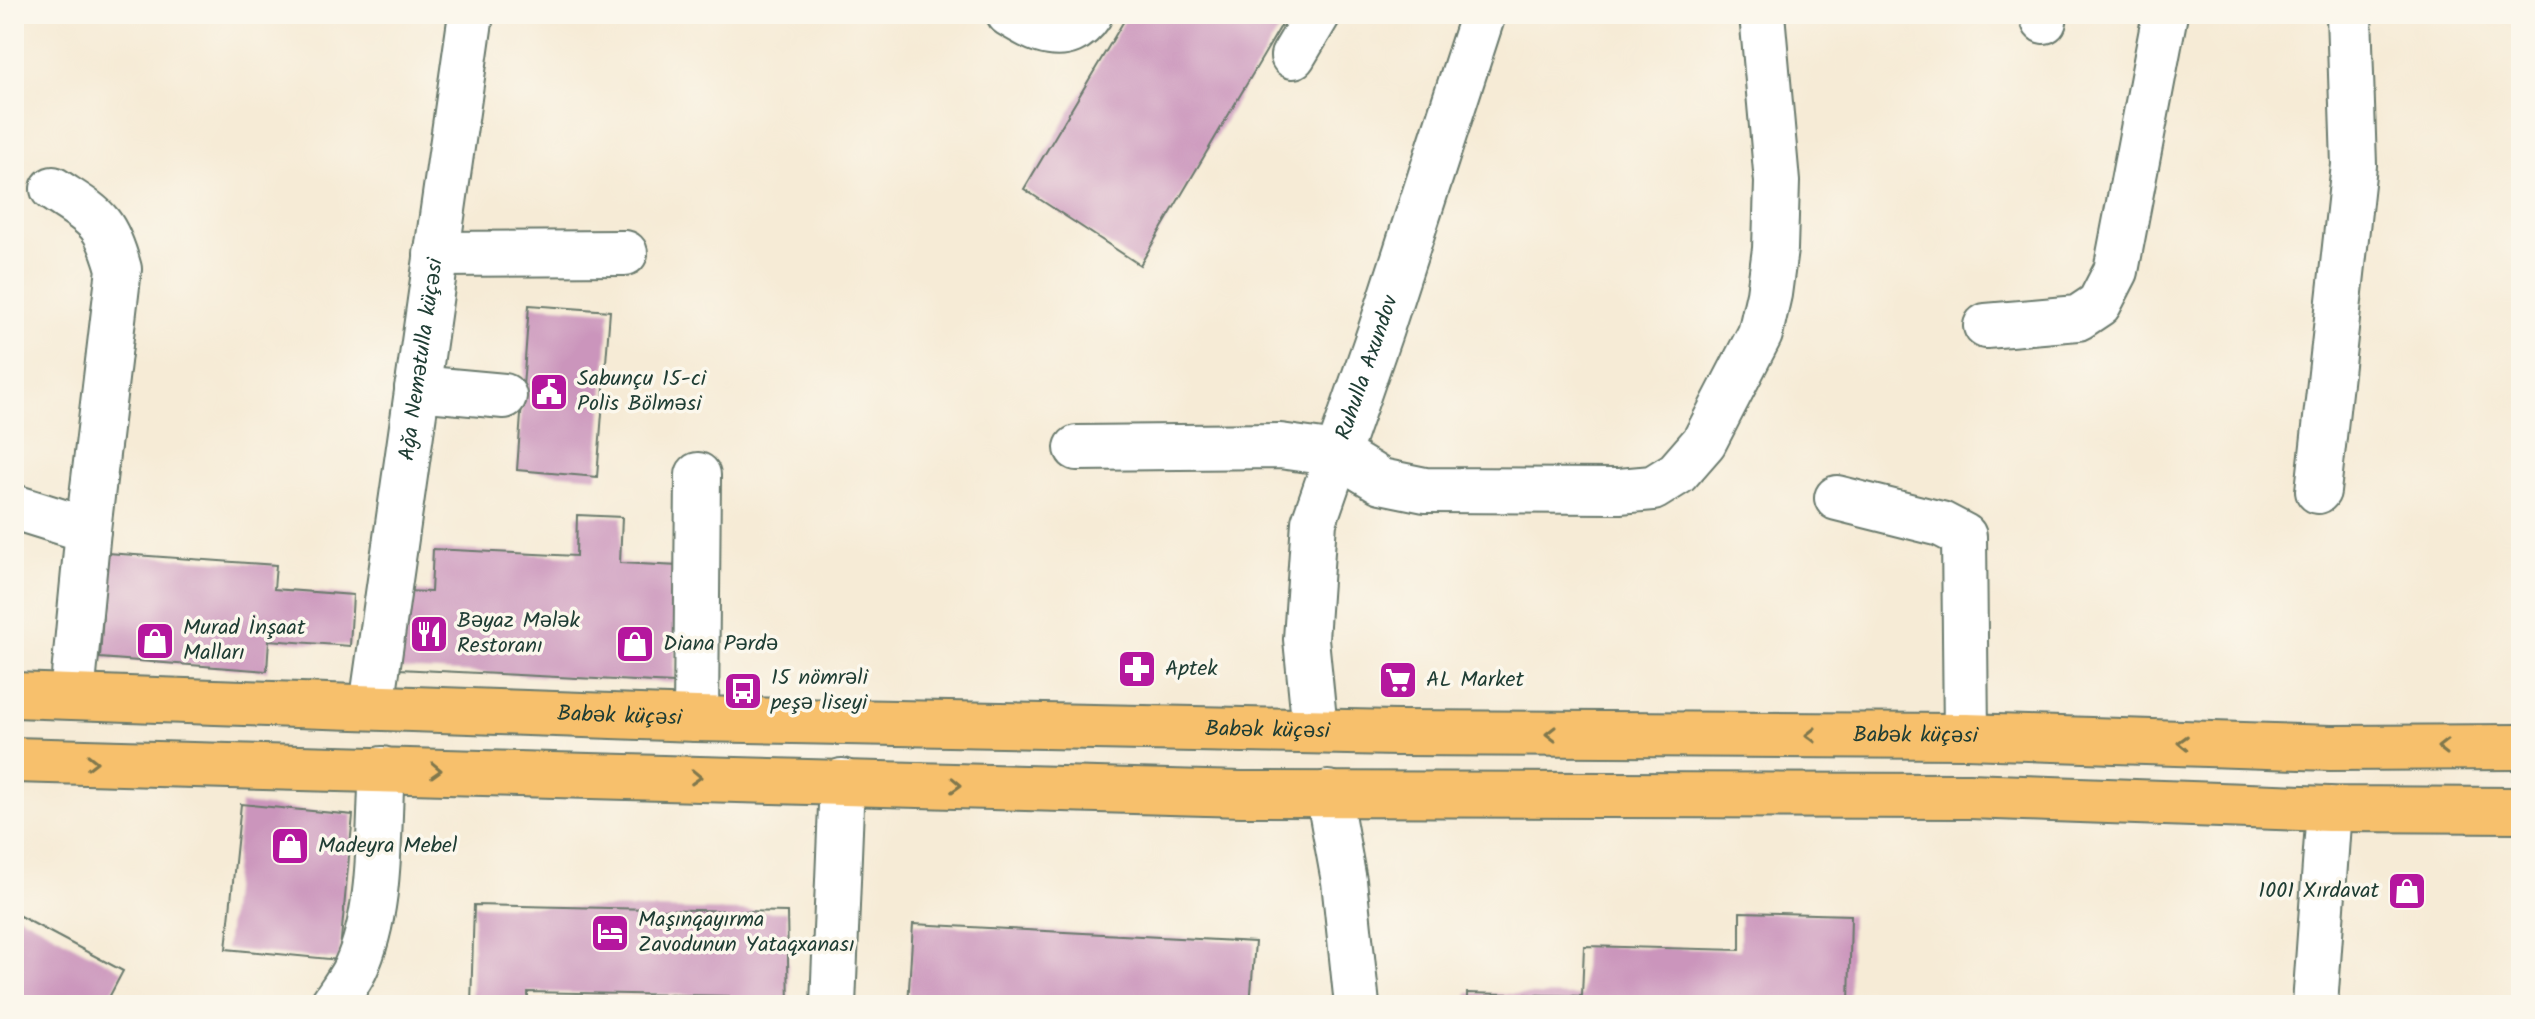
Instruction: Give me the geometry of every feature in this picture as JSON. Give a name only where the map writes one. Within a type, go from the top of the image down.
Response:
[{"type":"main road","name":"Babək küçəsi","points":[[14,695],[696,719],[1397,733],[1966,736],[2331,748],[2521,747]]},
{"type":"main road","points":[[1315,730],[1328,793]]},
{"type":"main road","points":[[14,760],[1242,794],[1969,796],[2329,809],[2521,810]]},
{"type":"street","name":"Ağa Nemətulla küçəsi","points":[[372,706],[471,14]]},
{"type":"street","points":[[1009,14],[1034,29],[1055,35],[1073,30],[1090,14]]},
{"type":"street","points":[[1293,56],[1318,14]]},
{"type":"street","name":"Ruhulla Axundov","points":[[1315,730],[1306,639],[1314,522],[1381,329],[1483,14]]},
{"type":"street","points":[[1077,448],[1280,446],[1337,454],[1381,481],[1425,490],[1619,491],[1653,488],[1677,473],[1704,442],[1760,334],[1769,294],[1775,249],[1777,182],[1762,14]]},
{"type":"street","points":[[1986,326],[2078,318],[2099,304],[2116,271],[2165,14]]},
{"type":"street","points":[[2318,491],[2354,165],[2349,14]]},
{"type":"street","points":[[53,189],[97,219],[111,239],[119,269],[72,696]]},
{"type":"street","points":[[436,254],[625,253]]},
{"type":"street","points":[[417,388],[504,396]]},
{"type":"street","points":[[696,719],[698,475]]},
{"type":"street","points":[[1837,498],[1941,524],[1964,536],[1966,736]]},
{"type":"street","points":[[14,507],[88,530]]},
{"type":"street","points":[[332,1005],[355,969],[368,934],[374,904],[382,769]]},
{"type":"street","points":[[833,1005],[842,781]]},
{"type":"street","points":[[1328,793],[1344,881],[1357,1005]]},
{"type":"street","points":[[2315,1005],[2329,809]]},
{"type":"building","points":[[1128,14],[1288,14],[1140,265],[1024,189]]},
{"type":"building","points":[[529,305],[610,311],[597,477],[517,470]]},
{"type":"building","points":[[577,515],[622,517],[620,563],[679,566],[674,683],[399,669],[403,591],[431,592],[433,549],[576,556]]},
{"type":"building","points":[[107,553],[276,565],[274,589],[353,595],[350,646],[269,640],[267,671],[100,658]]},
{"type":"building","points":[[241,804],[353,815],[339,960],[226,949]]},
{"type":"building","points":[[474,905],[787,912],[789,1005],[730,1005],[729,996],[528,992],[528,1005],[471,1005]]},
{"type":"building","points":[[1740,912],[1851,915],[1849,1005],[1467,1005],[1467,993],[1582,996],[1584,946],[1740,950]]},
{"type":"building","points":[[14,913],[123,971],[105,1005],[14,1005]]},
{"type":"building","points":[[913,924],[1255,942],[1250,1005],[1010,1005],[968,1002],[968,1005],[908,1005]]},
{"type":"place","name":"Sabunçu 15-ci Polis Bölməsi","points":[[549,392]]},
{"type":"place","name":"Bəyaz Mələk Restoranı","points":[[429,634]]},
{"type":"place","name":"Murad İnşaat Malları","points":[[155,641]]},
{"type":"place","name":"Diana Pərdə","points":[[635,644]]},
{"type":"place","name":"Aptek","points":[[1137,669]]},
{"type":"place","name":"AL Market","points":[[1398,680]]},
{"type":"place","name":"15 nömrәli peşә liseyi","points":[[743,691]]},
{"type":"place","name":"Madeyra Mebel","points":[[290,846]]},
{"type":"place","name":"1001 Xırdavat","points":[[2407,891]]},
{"type":"place","name":"Maşınqayırma Zavodunun Yataqxanası","points":[[610,933]]}]
